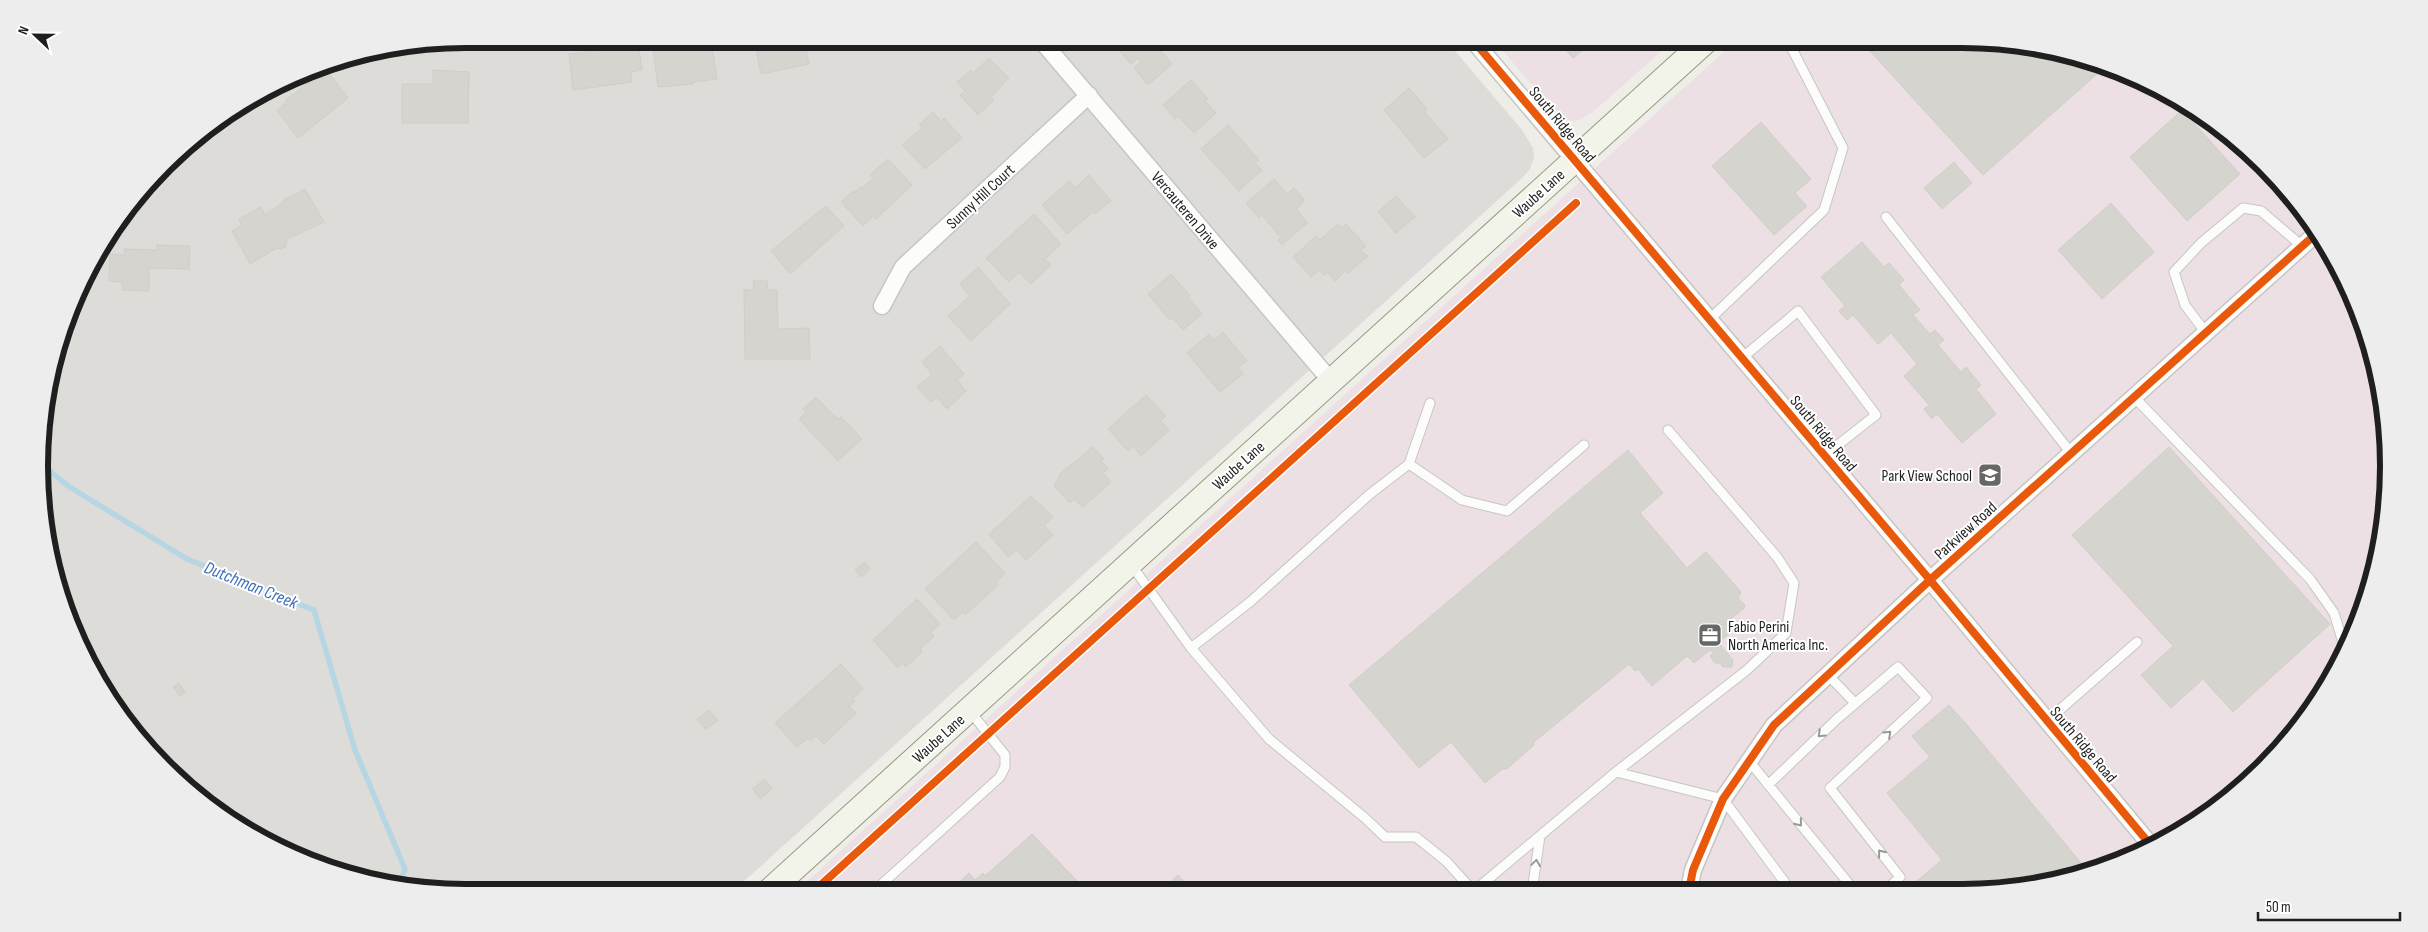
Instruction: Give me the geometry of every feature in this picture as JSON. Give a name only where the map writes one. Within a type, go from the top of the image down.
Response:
[{"type":"main road","name":"Waube Lane","points":[[793,884],[968,710],[1698,48]]},
{"type":"street","name":"Vercauteren Drive","points":[[1048,48],[1331,381]]},
{"type":"street","name":"South Ridge Road","points":[[1482,48],[2147,841]]},
{"type":"street","name":"Sunny Hill Court","points":[[882,306],[903,267],[1089,95]]},
{"type":"street","name":"Parkview Road","points":[[1690,884],[1693,870],[1722,799],[1774,725],[1930,580],[2312,237]]},
{"type":"lane","points":[[1710,319],[1824,210],[1843,148],[1792,48]]},
{"type":"lane","points":[[2206,333],[2185,306],[2174,272],[2200,243],[2244,208],[2262,212],[2302,246]]},
{"type":"lane","points":[[1886,217],[2071,453]]},
{"type":"lane","points":[[1742,358],[1798,311],[1876,415],[1825,455]]},
{"type":"lane","points":[[2134,397],[2310,579],[2334,613],[2342,640]]},
{"type":"lane","points":[[1192,648],[1250,602],[1370,494],[1410,464],[1430,403]]},
{"type":"lane","points":[[1482,884],[1616,772],[1747,670],[1786,633],[1794,583],[1777,557],[1668,430]]},
{"type":"lane","points":[[1410,464],[1462,500],[1507,511],[1584,445]]},
{"type":"lane","points":[[1130,563],[1192,648],[1270,739],[1385,837],[1416,837],[1447,862],[1467,884]]},
{"type":"lane","points":[[2047,721],[2136,642]]},
{"type":"lane","points":[[1768,785],[1855,703],[1898,667],[1927,698],[1830,788],[1900,877],[1892,884]]},
{"type":"lane","points":[[1828,675],[1855,703]]},
{"type":"lane","points":[[882,884],[1000,776],[1005,767],[1005,755],[968,710]]},
{"type":"lane","points":[[1749,761],[1849,884]]},
{"type":"lane","points":[[1616,772],[1722,799],[1784,884]]},
{"type":"lane","points":[[1533,884],[1540,836]]},
{"type":"shaded area","points":[[439,48],[1453,48],[1522,130],[1533,148],[1534,157],[1530,169],[741,884],[439,884],[411,881],[358,870],[306,853],[233,814],[190,781],[151,742],[118,699],[91,651],[79,626],[62,574],[51,521],[48,493],[48,439],[51,411],[62,358],[70,331],[79,306],[104,257],[118,233],[151,190],[190,151],[211,134],[233,118],[281,91],[306,79],[358,62],[411,51]]},
{"type":"shaded area","points":[[1501,48],[1665,48],[1593,112],[1575,122],[1558,116]]},
{"type":"shaded area","points":[[1728,48],[1989,48],[2017,51],[2070,62],[2122,79],[2195,118],[2238,151],[2258,170],[2277,190],[2310,233],[2349,306],[2366,358],[2377,411],[2380,439],[2380,493],[2377,521],[2366,574],[2349,626],[2310,699],[2277,742],[2258,762],[2238,781],[2195,814],[2122,853],[2070,870],[2017,881],[1989,884],[804,884]]},
{"type":"building","points":[[620,48],[639,48],[642,70],[631,72],[632,82],[573,90],[569,54]]},
{"type":"building","points":[[662,48],[712,48],[717,79],[693,82],[693,84],[658,87],[653,50]]},
{"type":"building","points":[[756,48],[814,48],[806,50],[809,64],[761,74]]},
{"type":"building","points":[[1116,48],[1158,48],[1172,64],[1148,85],[1134,68],[1141,62],[1138,58],[1131,64]]},
{"type":"building","points":[[1564,48],[1585,48],[1573,58]]},
{"type":"building","points":[[1867,48],[1989,48],[2044,56],[2100,71],[1983,175]]},
{"type":"building","points":[[989,58],[1009,78],[991,97],[994,100],[978,115],[960,95],[965,91],[957,82],[971,70],[973,73]]},
{"type":"building","points":[[433,70],[469,72],[468,123],[402,123],[402,84],[433,84]]},
{"type":"building","points":[[328,71],[348,98],[298,138],[277,110],[287,102],[286,100],[319,74]]},
{"type":"building","points":[[1191,80],[1208,99],[1205,101],[1216,113],[1194,133],[1178,116],[1175,119],[1163,105]]},
{"type":"building","points":[[1409,88],[1427,109],[1425,112],[1448,139],[1424,158],[1384,110]]},
{"type":"building","points":[[2182,110],[2240,174],[2187,221],[2130,157]]},
{"type":"building","points":[[933,112],[941,121],[944,118],[962,138],[925,169],[902,145],[922,128],[919,125]]},
{"type":"building","points":[[1761,122],[1811,179],[1795,193],[1807,206],[1774,235],[1712,166]]},
{"type":"building","points":[[1228,125],[1259,160],[1255,163],[1262,170],[1239,191],[1201,149]]},
{"type":"building","points":[[888,159],[912,185],[876,219],[873,216],[863,226],[841,202],[853,191],[854,193],[862,188],[873,178],[870,175]]},
{"type":"building","points":[[1954,162],[1972,183],[1942,209],[1924,188]]},
{"type":"building","points":[[1089,175],[1111,201],[1095,214],[1093,212],[1067,234],[1042,205],[1069,181],[1075,188]]},
{"type":"building","points":[[1274,179],[1287,194],[1294,188],[1304,200],[1297,209],[1307,223],[1282,245],[1278,240],[1281,238],[1262,215],[1259,218],[1246,203]]},
{"type":"building","points":[[305,189],[324,222],[287,239],[286,246],[281,249],[277,248],[250,264],[232,231],[242,225],[239,219],[261,207],[265,215],[284,202],[283,200]]},
{"type":"building","points":[[1396,196],[1415,217],[1396,233],[1378,212]]},
{"type":"building","points":[[2111,203],[2154,252],[2102,299],[2058,250]]},
{"type":"building","points":[[826,206],[844,226],[790,274],[771,251]]},
{"type":"building","points":[[1034,214],[1061,244],[1045,259],[1051,265],[1031,284],[1019,272],[1009,282],[986,258]]},
{"type":"building","points":[[1338,224],[1342,228],[1346,224],[1366,246],[1360,251],[1368,256],[1348,273],[1345,271],[1335,281],[1327,272],[1324,275],[1319,270],[1311,277],[1293,257],[1316,236],[1320,240]]},
{"type":"building","points":[[1862,242],[1884,267],[1889,263],[1904,280],[1899,285],[1920,310],[1913,315],[1930,334],[1935,330],[1944,340],[1938,345],[1961,372],[1966,367],[1981,385],[1976,389],[1996,414],[1962,443],[1937,414],[1932,419],[1924,409],[1929,405],[1904,376],[1917,364],[1891,333],[1878,344],[1853,315],[1847,320],[1839,311],[1845,306],[1821,277]]},
{"type":"building","points":[[157,245],[190,246],[189,269],[149,268],[149,291],[122,290],[122,282],[109,281],[110,254],[124,255],[124,249],[157,250]]},
{"type":"building","points":[[978,267],[1010,304],[971,341],[948,316],[970,296],[960,284]]},
{"type":"building","points":[[1171,274],[1190,296],[1188,298],[1202,314],[1183,330],[1173,318],[1170,320],[1148,294]]},
{"type":"building","points":[[753,281],[767,281],[768,290],[777,290],[778,329],[809,328],[810,359],[745,359],[744,290],[754,290]]},
{"type":"building","points":[[1223,332],[1247,361],[1238,368],[1243,374],[1220,392],[1187,353],[1209,334],[1214,340]]},
{"type":"building","points":[[940,346],[964,374],[957,380],[966,391],[947,409],[937,397],[931,402],[917,387],[932,374],[922,362]]},
{"type":"building","points":[[1146,395],[1166,416],[1161,421],[1169,430],[1141,456],[1133,446],[1128,451],[1108,429]]},
{"type":"building","points":[[816,397],[839,419],[841,417],[862,439],[838,461],[799,419],[806,412],[803,409]]},
{"type":"building","points":[[1093,447],[1104,459],[1101,461],[1108,469],[1103,473],[1111,482],[1083,507],[1074,499],[1070,503],[1054,486],[1061,473]]},
{"type":"building","points":[[2169,447],[2330,624],[2233,712],[2203,679],[2171,708],[2141,675],[2173,646],[2072,535]]},
{"type":"building","points":[[1628,450],[1663,493],[1640,513],[1687,568],[1706,552],[1741,592],[1738,598],[1745,605],[1744,608],[1731,619],[1736,628],[1720,641],[1721,646],[1733,660],[1732,667],[1723,667],[1720,663],[1715,663],[1710,656],[1713,653],[1710,650],[1694,663],[1687,656],[1652,686],[1638,669],[1635,671],[1629,664],[1534,742],[1533,746],[1507,769],[1502,769],[1485,783],[1451,742],[1419,768],[1349,685]]},
{"type":"building","points":[[1031,496],[1053,517],[1044,525],[1053,535],[1026,560],[1017,550],[1008,557],[989,534]]},
{"type":"building","points":[[976,542],[1005,573],[996,582],[998,585],[965,615],[962,612],[954,620],[925,589]]},
{"type":"building","points":[[865,562],[870,569],[861,577],[855,570]]},
{"type":"building","points":[[917,599],[940,624],[931,632],[934,636],[920,649],[922,652],[906,667],[903,663],[898,668],[873,640]]},
{"type":"building","points":[[841,664],[863,689],[853,698],[855,701],[849,706],[856,713],[824,744],[816,736],[810,741],[808,738],[797,747],[775,723]]},
{"type":"building","points":[[179,683],[185,692],[180,696],[173,687]]},
{"type":"building","points":[[1949,705],[2084,866],[2044,876],[1989,884],[1913,884],[1942,860],[1887,793],[1930,757],[1912,736]]},
{"type":"building","points":[[709,710],[718,720],[706,729],[697,719]]},
{"type":"building","points":[[764,779],[772,789],[760,799],[753,789]]},
{"type":"building","points":[[1032,834],[1080,884],[957,884],[969,873],[975,880],[983,873],[985,876]]},
{"type":"building","points":[[1178,875],[1186,884],[1168,884]]},
{"type":"waterway","name":"Dutchman Creek","points":[[48,469],[68,486],[187,559],[314,610],[355,750],[405,869],[401,879]]},
{"type":"cycle path","points":[[1480,48],[1930,580],[2147,841]]},
{"type":"cycle path","points":[[822,884],[1576,203]]},
{"type":"cycle path","points":[[1690,884],[1693,870],[1723,799],[1774,725],[1930,580],[2312,237]]},
{"type":"place","name":"Park View School","points":[[1990,475]]},
{"type":"place","name":"Fabio Perini North America Inc.","points":[[1710,635]]}]
